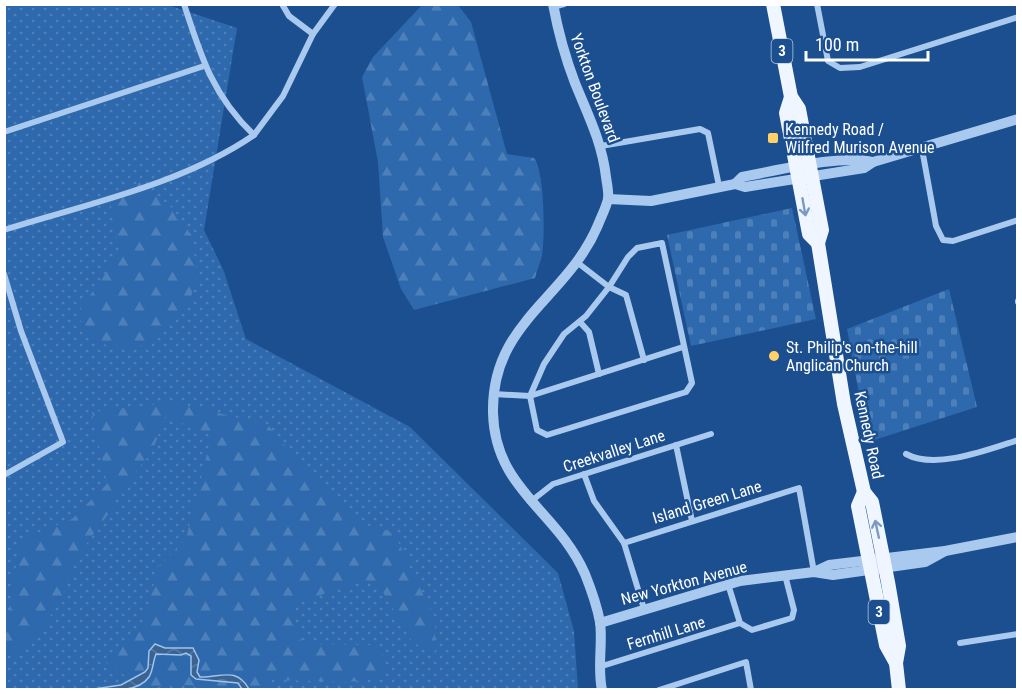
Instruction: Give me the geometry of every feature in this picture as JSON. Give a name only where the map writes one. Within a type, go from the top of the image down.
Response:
[{"type":"main road","name":"Kennedy Road","points":[[773,4],[791,97],[799,109],[809,234],[818,243],[844,405],[864,492],[872,502],[885,562],[899,646],[896,663],[899,690]]},
{"type":"main road","name":"Kennedy Road","points":[[864,492],[858,506],[886,645],[896,663]]},
{"type":"street","points":[[184,4],[204,66],[234,115],[254,135]]},
{"type":"street","points":[[282,4],[289,16],[313,34]]},
{"type":"street","points":[[4,230],[184,173],[237,147],[254,135],[283,96],[313,34],[335,4]]},
{"type":"street","points":[[817,4],[828,61],[834,66],[845,69],[888,59],[1017,17]]},
{"type":"street","name":"Yorkton Boulevard","points":[[557,5],[562,48],[601,146],[608,199],[590,244],[578,263],[534,308],[506,349],[498,366],[494,394],[495,441],[501,459],[530,502],[554,524],[573,551],[589,584],[600,623],[599,667],[602,690]]},
{"type":"street","points":[[4,132],[204,66]]},
{"type":"street","points":[[608,199],[651,201],[735,184],[742,177],[864,168],[873,162],[1017,119]]},
{"type":"street","points":[[601,146],[700,129],[708,133],[719,186]]},
{"type":"street","points":[[922,149],[936,226],[943,240],[953,241],[1017,220]]},
{"type":"street","points":[[662,243],[692,383],[686,392],[547,435],[537,430],[531,396],[544,364],[564,334],[580,322],[637,248],[662,243]]},
{"type":"street","points":[[578,263],[609,287],[626,295],[644,360]]},
{"type":"street","points":[[4,274],[21,332],[63,442],[4,475]]},
{"type":"street","points":[[580,322],[589,332],[598,375]]},
{"type":"street","points":[[494,394],[531,396],[684,347]]},
{"type":"street","name":"Creekvalley Lane","points":[[530,502],[553,484],[711,434]]},
{"type":"street","points":[[906,454],[916,460],[930,461],[984,451],[1017,440]]},
{"type":"street","points":[[676,445],[692,521]]},
{"type":"street","points":[[584,474],[594,501],[624,543],[644,609]]},
{"type":"street","name":"Island Green Lane","points":[[624,543],[799,488],[814,572]]},
{"type":"street","name":"New Yorkton Avenue","points":[[600,623],[728,584],[814,572],[829,565],[926,562],[945,551],[1017,537]]},
{"type":"street","name":"Fernhill Lane","points":[[599,667],[740,623],[752,630],[792,618],[794,610],[785,575]]},
{"type":"street","points":[[728,584],[740,623]]},
{"type":"street","points":[[960,643],[1017,634]]},
{"type":"street","points":[[659,690],[746,662],[751,690]]},
{"type":"green space","points":[[4,5],[168,5],[237,28],[204,230],[223,269],[246,339],[410,427],[558,573],[574,631],[578,689],[5,689]]},
{"type":"green space","points":[[422,5],[458,5],[471,22],[507,154],[534,158],[538,165],[542,190],[544,235],[542,256],[535,278],[414,310],[401,289],[383,237],[378,162],[362,77],[373,57]]},
{"type":"green space","points":[[141,182],[172,208],[192,236],[197,277],[189,303],[153,342],[133,348],[101,344],[84,332],[78,313],[119,253],[109,194]]},
{"type":"green space","points":[[792,208],[816,319],[691,346],[667,235]]},
{"type":"green space","points":[[949,289],[977,407],[868,442],[847,329]]},
{"type":"green space","points":[[166,403],[191,406],[267,424],[293,455],[359,523],[394,533],[435,620],[435,652],[413,643],[383,592],[365,580],[291,605],[302,644],[374,645],[386,659],[379,678],[349,682],[272,680],[268,690],[200,689],[190,685],[127,689],[124,675],[105,662],[140,629],[148,608],[158,567],[186,539],[212,434],[165,417],[152,452],[123,487],[109,513],[79,554],[59,604],[39,631],[14,656],[5,654],[5,635],[20,540],[72,519],[107,484],[92,412]]},
{"type":"water","points":[[155,644],[165,648],[193,648],[199,660],[197,672],[200,677],[233,675],[244,682],[249,689],[242,689],[238,683],[196,679],[191,675],[191,656],[186,653],[181,655],[156,654],[149,677],[138,686],[123,689],[94,689],[121,685],[145,672],[148,668],[149,651]]},
{"type":"place","name":"Kennedy Road / Wilfred Murison Avenue","points":[[773,138]]},
{"type":"place","name":"St. Philip's on-the-hill Anglican Church","points":[[774,356]]}]
